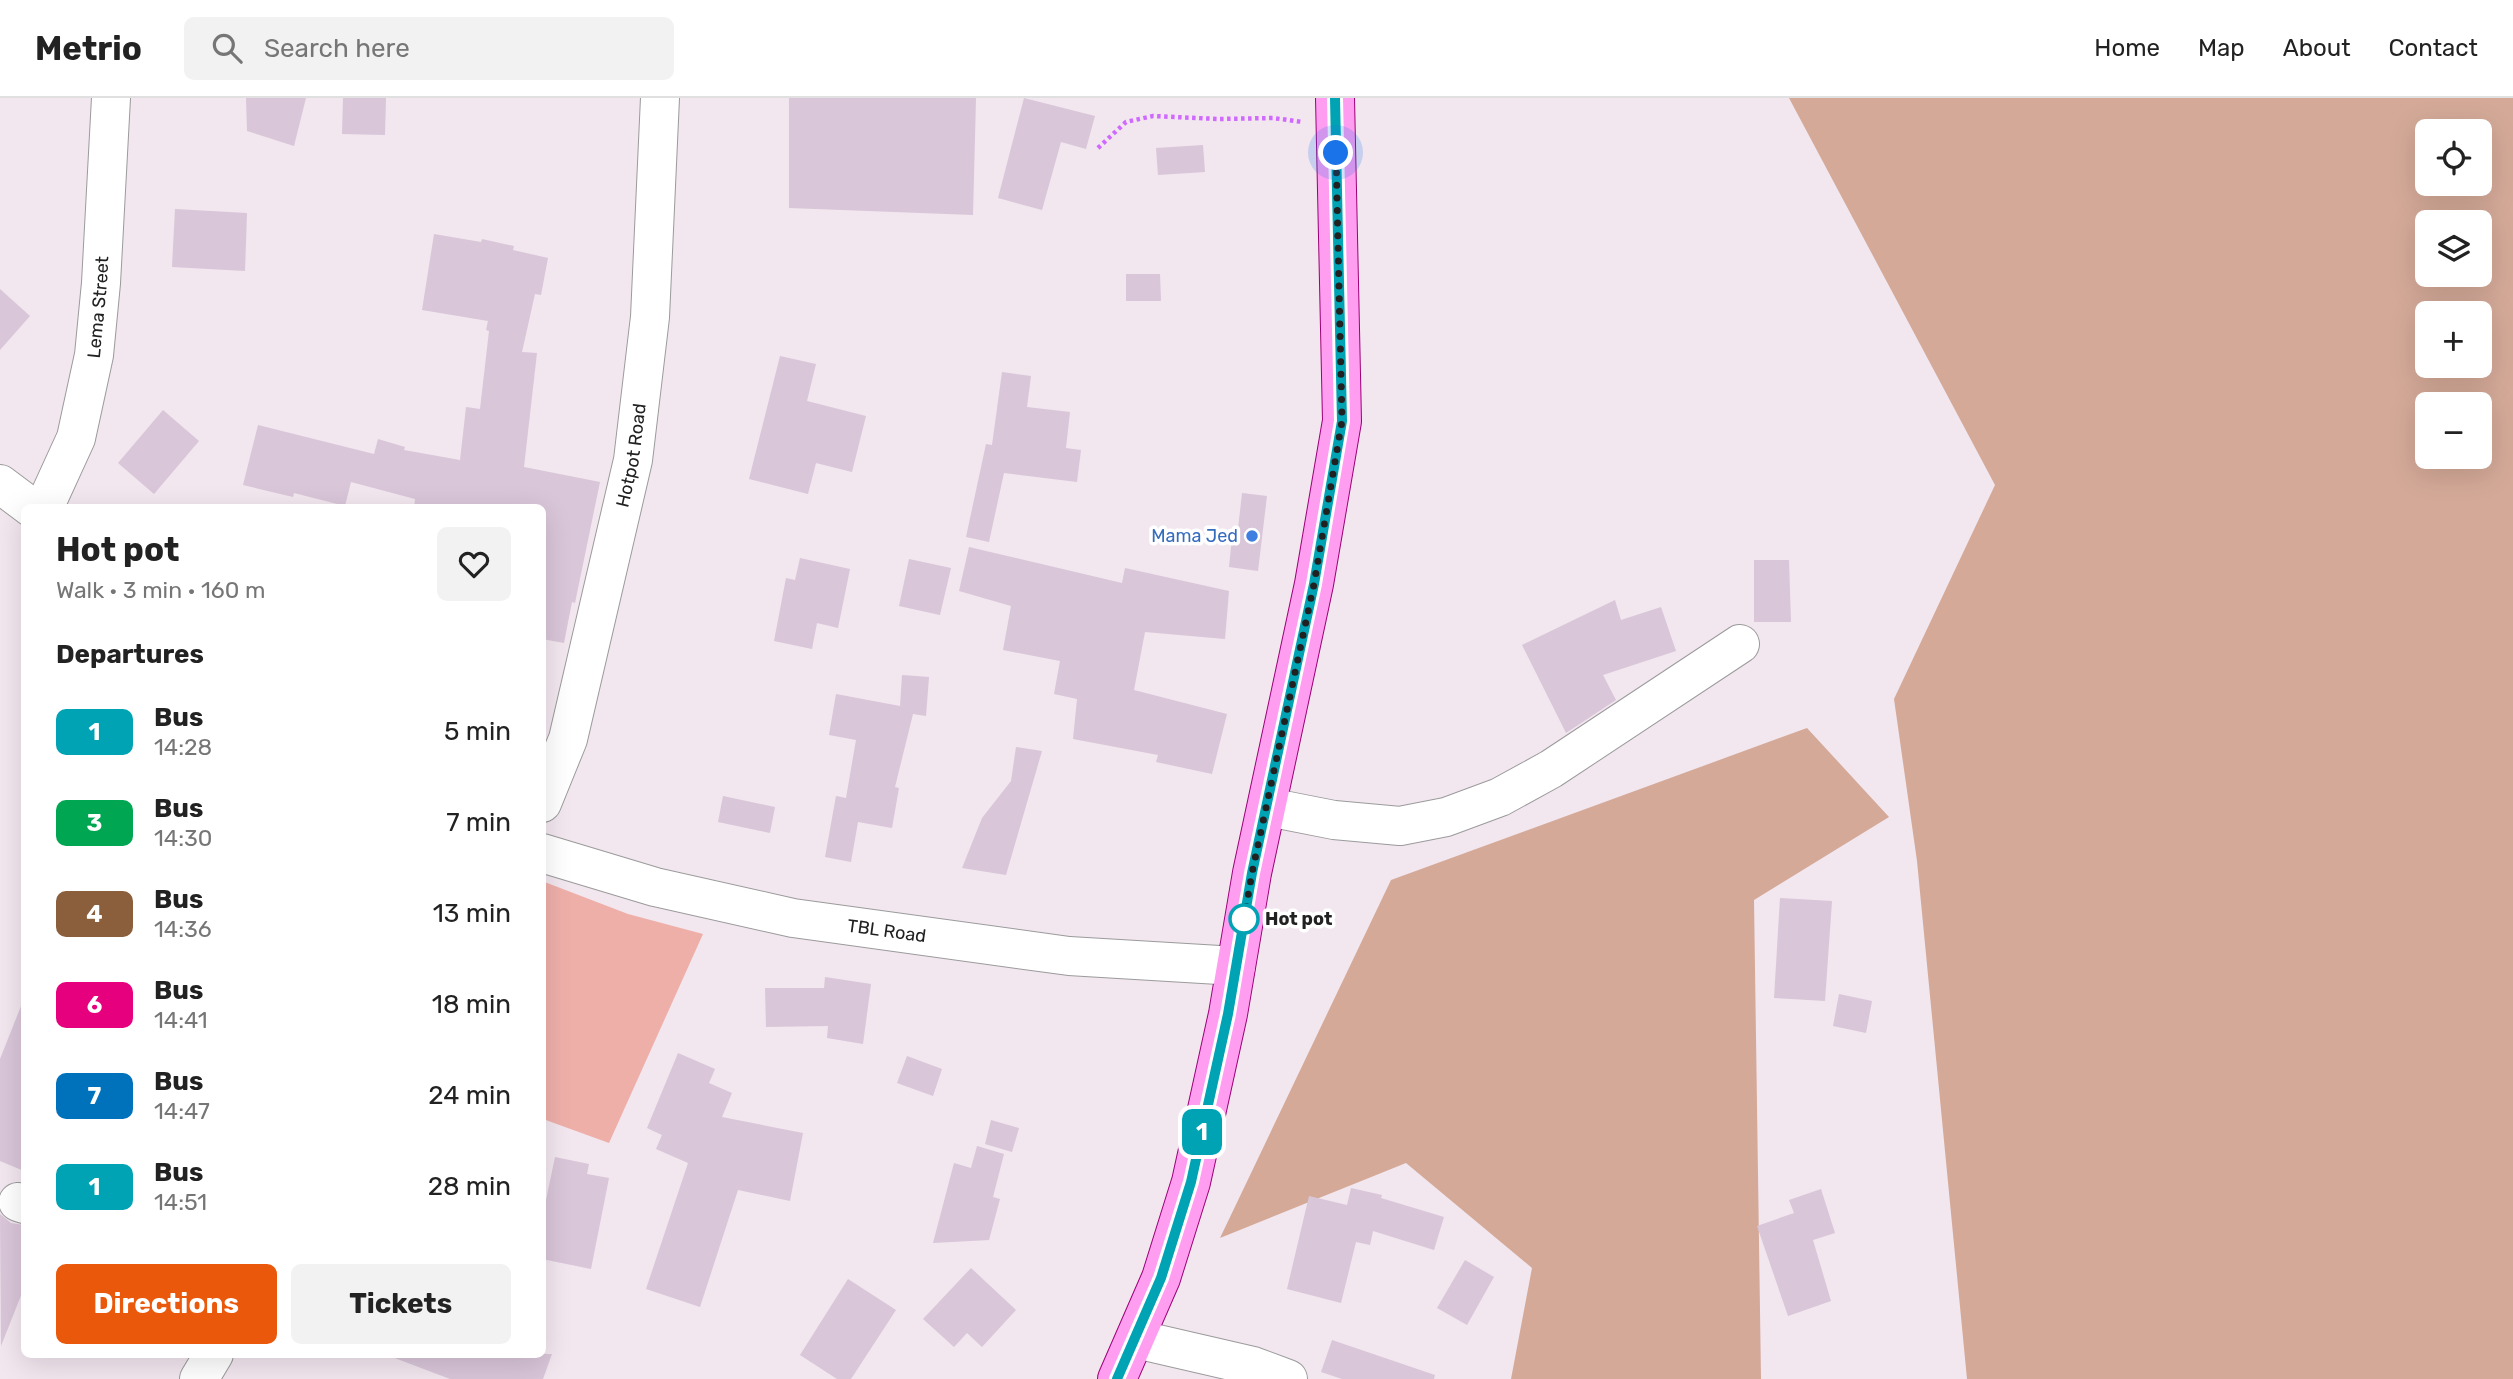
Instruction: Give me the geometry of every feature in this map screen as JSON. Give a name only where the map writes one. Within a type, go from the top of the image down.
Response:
[{"type":"main road","points":[[1117,1379],[1161,1278],[1191,1182],[1228,1014],[1252,873],[1314,584],[1342,421],[1335,112]]},
{"type":"street","name":"Lema Street","points":[[46,504],[76,438],[94,355],[101,283],[111,98]]},
{"type":"street","name":"Hotpot Road","points":[[546,793],[568,739],[633,460],[650,317],[660,98]]},
{"type":"street","points":[[0,484],[27,504]]},
{"type":"street","points":[[1268,807],[1334,820],[1400,826],[1446,817],[1500,797],[1551,769],[1740,645]]},
{"type":"street","name":"TBL Road","points":[[546,854],[655,887],[793,918],[1069,956],[1236,966]]},
{"type":"street","points":[[1136,1339],[1253,1366],[1287,1379]]},
{"type":"street","points":[[199,1379],[212,1358]]},
{"type":"path","points":[[1098,148],[1126,122],[1153,116],[1273,118],[1335,112]]},
{"type":"shaded area","points":[[1789,98],[2513,98],[2513,1379],[1967,1379],[1917,861],[1894,699],[1995,485]]},
{"type":"shaded area","points":[[1807,728],[1889,817],[1754,900],[1761,1379],[1511,1379],[1532,1268],[1406,1163],[1220,1238],[1391,880]]},
{"type":"shaded area","points":[[546,883],[628,914],[703,934],[609,1143],[546,1120]]},
{"type":"building","points":[[246,98],[306,98],[294,146],[247,131]]},
{"type":"building","points":[[343,98],[386,98],[385,135],[342,134]]},
{"type":"building","points":[[789,98],[976,98],[973,215],[789,208]]},
{"type":"building","points":[[1024,98],[1095,116],[1086,149],[1061,142],[1042,210],[998,198]]},
{"type":"building","points":[[1203,145],[1205,172],[1158,175],[1156,148]]},
{"type":"building","points":[[175,209],[247,213],[245,271],[172,267]]},
{"type":"building","points":[[434,234],[481,242],[482,239],[514,246],[513,250],[548,258],[541,295],[535,294],[522,352],[537,353],[524,467],[600,482],[564,643],[546,640],[546,504],[414,504],[415,499],[351,482],[346,504],[337,504],[294,493],[293,497],[243,485],[258,425],[374,454],[378,439],[405,447],[404,450],[460,460],[466,407],[480,409],[488,321],[422,310]]},
{"type":"building","points":[[1126,274],[1160,274],[1161,301],[1126,301]]},
{"type":"building","points":[[0,289],[30,316],[0,350]]},
{"type":"building","points":[[780,356],[816,364],[807,401],[866,416],[852,472],[816,463],[808,494],[749,479]]},
{"type":"building","points":[[1002,372],[1031,376],[1027,407],[1070,412],[1066,448],[1081,450],[1077,482],[1004,473],[989,542],[966,537],[986,444],[992,445]]},
{"type":"building","points":[[163,410],[199,441],[154,494],[118,463]]},
{"type":"building","points":[[1242,493],[1267,496],[1258,571],[1229,567],[1232,537],[1237,538]]},
{"type":"building","points":[[969,547],[1122,583],[1125,568],[1229,591],[1225,639],[1145,632],[1134,690],[1227,714],[1212,774],[1156,762],[1158,755],[1073,739],[1077,699],[1054,694],[1060,661],[1003,650],[1011,606],[959,591]]},
{"type":"building","points":[[800,558],[850,569],[838,628],[817,623],[812,649],[774,641],[786,578],[795,580]]},
{"type":"building","points":[[909,559],[951,568],[940,615],[899,606]]},
{"type":"building","points":[[1754,560],[1789,560],[1791,622],[1754,622]]},
{"type":"building","points":[[1615,600],[1621,620],[1661,607],[1676,651],[1603,675],[1616,700],[1566,733],[1522,645]]},
{"type":"building","points":[[902,675],[929,677],[926,716],[913,714],[895,787],[899,788],[892,828],[858,822],[851,862],[825,857],[836,796],[846,798],[856,740],[829,735],[836,694],[900,706]]},
{"type":"building","points":[[1016,747],[1042,751],[1006,875],[962,868],[982,818],[1011,781]]},
{"type":"building","points":[[723,796],[775,807],[770,833],[718,822]]},
{"type":"building","points":[[1780,898],[1832,901],[1825,1001],[1774,998]]},
{"type":"building","points":[[825,977],[871,984],[863,1044],[827,1038],[828,1026],[766,1027],[765,988],[824,988]]},
{"type":"building","points":[[1839,994],[1872,1001],[1866,1033],[1833,1026]]},
{"type":"building","points":[[21,1006],[21,1170],[0,1161],[0,1059]]},
{"type":"building","points":[[678,1053],[715,1069],[709,1083],[732,1093],[722,1117],[803,1133],[790,1201],[738,1190],[700,1307],[646,1289],[688,1163],[656,1149],[662,1135],[647,1128]]},
{"type":"building","points":[[907,1056],[942,1069],[933,1096],[897,1083]]},
{"type":"building","points":[[991,1120],[1019,1128],[1012,1152],[985,1144]]},
{"type":"building","points":[[977,1146],[1004,1154],[993,1197],[1000,1199],[989,1240],[933,1243],[954,1163],[971,1168]]},
{"type":"building","points":[[555,1157],[589,1164],[587,1174],[609,1178],[591,1269],[546,1260],[546,1200]]},
{"type":"building","points":[[1351,1188],[1382,1195],[1381,1198],[1444,1217],[1434,1250],[1373,1231],[1370,1245],[1356,1242],[1341,1303],[1287,1289],[1309,1196],[1347,1205]]},
{"type":"building","points":[[1821,1189],[1835,1233],[1813,1240],[1831,1301],[1788,1316],[1757,1226],[1794,1213],[1789,1200]]},
{"type":"building","points":[[0,1214],[11,1223],[21,1225],[21,1296],[1,1346]]},
{"type":"building","points":[[1465,1260],[1494,1277],[1467,1325],[1437,1308]]},
{"type":"building","points":[[971,1268],[1016,1310],[982,1347],[967,1333],[954,1347],[923,1319]]},
{"type":"building","points":[[848,1279],[896,1310],[851,1379],[837,1379],[800,1355]]},
{"type":"building","points":[[1332,1340],[1435,1375],[1434,1379],[1342,1379],[1321,1372]]},
{"type":"building","points":[[546,1354],[552,1354],[543,1379],[450,1379],[395,1358],[546,1358]]},
{"type":"bus line","name":"1","points":[[1117,1379],[1161,1278],[1191,1182],[1228,1014],[1252,873],[1314,584],[1342,421],[1335,98]]},
{"type":"place","name":"Mama Jed","points":[[1252,536]]},
{"type":"place","name":"Hot pot","points":[[1244,919]]},
{"type":"route","points":[[1244,919],[1314,584],[1342,421],[1336,153]]}]
